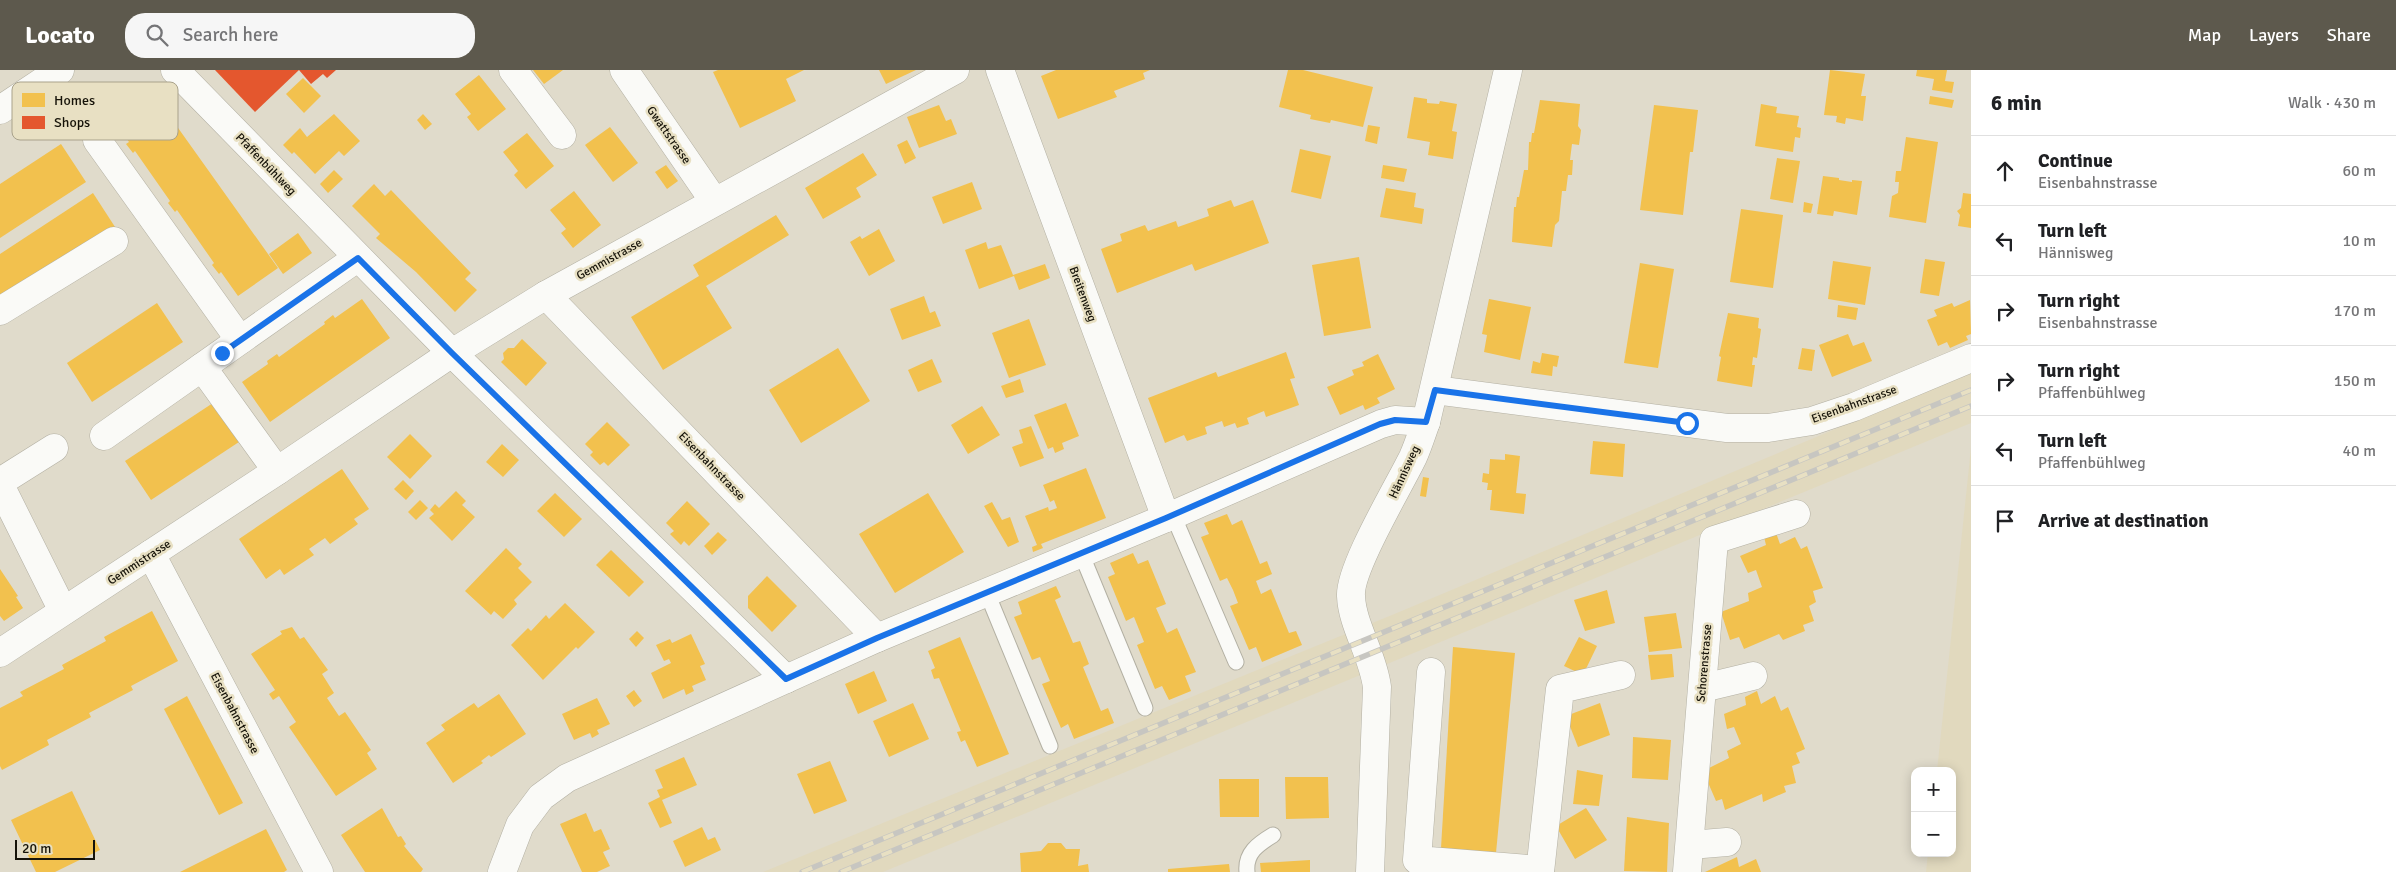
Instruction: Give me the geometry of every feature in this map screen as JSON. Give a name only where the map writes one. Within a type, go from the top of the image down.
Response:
[{"type":"street","points":[[42,82],[60,70]]},
{"type":"street","name":"Pfaffenbühlweg","points":[[175,70],[452,353],[786,679]]},
{"type":"street","points":[[513,70],[562,135]]},
{"type":"street","name":"Gwattstrasse","points":[[624,70],[714,201]]},
{"type":"street","name":"Gemmistrasse","points":[[0,652],[277,471],[452,353],[546,295],[955,70]]},
{"type":"street","name":"Breitenweg","points":[[1000,70],[1170,517]]},
{"type":"street","name":"Hännisweg","points":[[1370,872],[1377,686],[1375,667],[1354,614],[1350,594],[1360,563],[1413,457],[1426,422],[1435,390],[1446,330],[1508,70]]},
{"type":"street","points":[[0,110],[12,102]]},
{"type":"street","points":[[97,140],[222,353],[277,471]]},
{"type":"street","points":[[0,312],[114,242]]},
{"type":"street","points":[[104,436],[358,258]]},
{"type":"street","name":"Eisenbahnstrasse","points":[[546,295],[877,638]]},
{"type":"street","name":"Eisenbahnstrasse","points":[[1435,390],[1727,428],[1768,428],[1812,421],[1854,407],[1971,358]]},
{"type":"street","points":[[502,872],[520,825],[541,797],[567,778],[877,638],[1170,517],[1380,424],[1395,420],[1426,422]]},
{"type":"street","points":[[54,448],[0,483],[63,611]]},
{"type":"street","name":"Schorenstrasse","points":[[1687,872],[1714,540],[1796,514]]},
{"type":"street","name":"Eisenbahnstrasse","points":[[151,554],[319,872]]},
{"type":"street","points":[[1431,672],[1417,860],[1540,871],[1560,689],[1621,675]]},
{"type":"street","points":[[1702,688],[1753,676]]},
{"type":"street","points":[[1690,844],[1727,842]]},
{"type":"lane","points":[[1170,517],[1236,662]]},
{"type":"lane","points":[[1080,554],[1145,708]]},
{"type":"lane","points":[[987,593],[1050,746]]},
{"type":"lane","points":[[1247,872],[1250,854],[1259,843],[1273,835]]},
{"type":"shaded area","points":[[1971,372],[1971,423],[1872,464],[883,872],[763,872],[1392,615]]},
{"type":"shaded area","points":[[1971,448],[1971,872],[1926,872],[1928,857],[1956,857],[1956,767],[1937,767]]},
{"type":"building: Homes","points":[[533,70],[563,70],[544,84]]},
{"type":"building: Homes","points":[[718,70],[804,70],[786,79],[796,101],[740,128],[713,72]]},
{"type":"building: Homes","points":[[879,70],[916,70],[886,84]]},
{"type":"building: Homes","points":[[1056,70],[1150,70],[1143,73],[1145,79],[1114,91],[1117,97],[1058,119],[1041,76]]},
{"type":"building: Homes","points":[[1288,70],[1303,70],[1373,87],[1363,127],[1331,120],[1330,123],[1310,119],[1311,115],[1279,107]]},
{"type":"building: Homes","points":[[1830,70],[1865,74],[1861,96],[1866,96],[1863,121],[1846,118],[1845,124],[1836,122],[1837,116],[1824,115]]},
{"type":"building: Homes","points":[[1917,70],[1947,70],[1945,81],[1954,82],[1952,93],[1932,90],[1934,79],[1916,76]]},
{"type":"building: Homes","points":[[479,75],[506,109],[478,131],[467,117],[471,114],[455,94]]},
{"type":"building: Homes","points":[[303,78],[321,96],[304,113],[286,94]]},
{"type":"building: Homes","points":[[1930,96],[1954,100],[1952,108],[1929,104]]},
{"type":"building: Homes","points":[[1414,97],[1427,99],[1427,103],[1439,104],[1440,101],[1457,104],[1452,131],[1457,132],[1453,159],[1428,155],[1430,142],[1407,138]]},
{"type":"building: Homes","points":[[1540,100],[1580,104],[1578,126],[1581,130],[1579,145],[1572,144],[1570,160],[1573,160],[1572,175],[1568,175],[1566,191],[1562,191],[1559,221],[1555,225],[1552,247],[1512,242],[1514,207],[1516,207],[1517,197],[1519,197],[1524,170],[1528,170],[1529,142],[1531,142],[1532,133],[1534,133]]},
{"type":"building: Homes","points":[[1761,104],[1777,107],[1776,113],[1799,116],[1797,127],[1801,128],[1800,138],[1795,137],[1793,152],[1755,146]]},
{"type":"building: Homes","points":[[939,105],[946,121],[951,119],[957,134],[919,148],[907,117]]},
{"type":"building: Homes","points":[[1654,105],[1698,110],[1693,152],[1690,152],[1683,215],[1640,210]]},
{"type":"building: Homes","points":[[334,114],[360,141],[344,156],[339,151],[315,174],[294,152],[292,154],[283,145],[300,128],[307,137]]},
{"type":"building: Homes","points":[[423,114],[432,124],[425,130],[417,120]]},
{"type":"building: Homes","points":[[1368,125],[1380,127],[1377,144],[1365,141]]},
{"type":"building: Homes","points":[[610,127],[638,163],[613,182],[585,145]]},
{"type":"building: Homes","points":[[178,128],[278,268],[238,296],[221,272],[219,274],[212,265],[214,263],[177,210],[175,212],[168,203],[170,201],[135,151],[133,153],[126,144],[129,142],[128,140],[178,140]]},
{"type":"building: Homes","points":[[527,133],[554,166],[526,189],[514,175],[518,171],[503,152]]},
{"type":"building: Homes","points":[[1906,137],[1938,142],[1926,223],[1889,217],[1892,196],[1898,193],[1899,182],[1895,182],[1896,171],[1901,171]]},
{"type":"building: Homes","points":[[907,140],[916,158],[905,164],[897,145]]},
{"type":"building: Homes","points":[[61,144],[86,182],[0,238],[0,184]]},
{"type":"building: Homes","points":[[1300,149],[1331,156],[1321,199],[1291,192]]},
{"type":"building: Homes","points":[[863,153],[877,175],[856,188],[861,197],[823,219],[805,188]]},
{"type":"building: Homes","points":[[1777,158],[1800,161],[1793,203],[1770,199]]},
{"type":"building: Homes","points":[[666,165],[678,181],[667,189],[655,172]]},
{"type":"building: Homes","points":[[1383,165],[1407,169],[1404,182],[1381,178]]},
{"type":"building: Homes","points":[[334,170],[343,179],[328,193],[320,184]]},
{"type":"building: Homes","points":[[1823,176],[1852,182],[1852,180],[1862,181],[1857,215],[1834,211],[1833,216],[1817,214]]},
{"type":"building: Homes","points":[[972,182],[982,209],[943,224],[932,197]]},
{"type":"building: Homes","points":[[374,184],[385,196],[391,190],[471,273],[465,279],[477,290],[455,312],[416,272],[376,238],[380,234],[352,206]]},
{"type":"building: Homes","points":[[1386,188],[1416,193],[1414,207],[1424,209],[1422,224],[1380,217]]},
{"type":"building: Homes","points":[[574,191],[601,225],[573,248],[561,233],[566,229],[550,210]]},
{"type":"building: Homes","points":[[93,193],[117,230],[0,307],[0,254]]},
{"type":"building: Homes","points":[[1963,193],[1971,194],[1971,228],[1958,226],[1960,215],[1957,211],[1961,208]]},
{"type":"building: Homes","points":[[1231,200],[1234,207],[1253,200],[1269,243],[1195,271],[1192,264],[1117,293],[1101,249],[1122,241],[1120,234],[1145,225],[1148,231],[1176,221],[1178,227],[1209,216],[1207,209]]},
{"type":"building: Homes","points":[[1804,202],[1813,204],[1811,213],[1803,212]]},
{"type":"building: Homes","points":[[1741,209],[1783,215],[1773,288],[1730,282]]},
{"type":"building: Homes","points":[[776,215],[789,235],[706,286],[732,328],[663,370],[631,317],[699,276],[693,265]]},
{"type":"building: Homes","points":[[879,229],[895,261],[869,276],[850,242],[860,236],[862,239]]},
{"type":"building: Homes","points":[[298,233],[312,253],[283,274],[269,254]]},
{"type":"building: Homes","points":[[986,242],[988,249],[1001,245],[1013,275],[1045,264],[1050,278],[1019,290],[1014,276],[979,289],[965,250]]},
{"type":"building: Homes","points":[[1359,257],[1371,328],[1324,336],[1312,265]]},
{"type":"building: Homes","points":[[1925,259],[1945,262],[1939,296],[1920,293]]},
{"type":"building: Homes","points":[[1833,261],[1871,267],[1865,305],[1828,299]]},
{"type":"building: Homes","points":[[1640,263],[1674,269],[1658,368],[1624,363]]},
{"type":"building: Homes","points":[[924,296],[930,313],[935,311],[941,326],[902,340],[890,309]]},
{"type":"building: Homes","points":[[362,299],[390,338],[270,422],[242,382],[268,364],[267,361],[277,354],[279,357],[325,324],[324,322],[333,315],[335,318]]},
{"type":"building: Homes","points":[[1489,299],[1531,307],[1520,360],[1484,352],[1487,335],[1482,334]]},
{"type":"building: Homes","points":[[1970,300],[1971,334],[1966,336],[1968,340],[1950,348],[1947,342],[1938,346],[1927,320],[1937,316],[1934,310],[1952,303],[1954,307]]},
{"type":"building: Homes","points":[[157,303],[183,342],[92,402],[67,363]]},
{"type":"building: Homes","points":[[1838,305],[1858,308],[1856,320],[1837,317]]},
{"type":"building: Homes","points":[[1728,313],[1759,318],[1758,328],[1761,329],[1757,358],[1753,357],[1752,365],[1755,365],[1752,387],[1717,381],[1721,357],[1719,356]]},
{"type":"building: Homes","points":[[1029,319],[1046,365],[1009,378],[992,333]]},
{"type":"building: Homes","points":[[1848,334],[1853,346],[1864,342],[1872,361],[1832,377],[1819,345]]},
{"type":"building: Homes","points":[[522,339],[547,363],[526,386],[501,362],[504,359],[503,353],[508,348],[514,348]]},
{"type":"building: Homes","points":[[838,348],[870,401],[801,443],[769,390]]},
{"type":"building: Homes","points":[[1802,348],[1815,350],[1812,371],[1798,369]]},
{"type":"building: Homes","points":[[1286,352],[1295,378],[1290,379],[1299,405],[1266,417],[1264,411],[1247,418],[1249,424],[1237,428],[1235,423],[1224,427],[1222,421],[1205,427],[1207,434],[1187,441],[1184,435],[1165,443],[1148,398],[1216,372],[1218,377]]},
{"type":"building: Homes","points":[[1542,353],[1559,356],[1557,367],[1553,366],[1552,376],[1531,373],[1533,361],[1540,363]]},
{"type":"building: Homes","points":[[1378,354],[1395,389],[1377,398],[1380,403],[1365,410],[1363,405],[1340,415],[1327,387],[1354,375],[1352,370],[1364,366],[1362,362]]},
{"type":"building: Homes","points":[[932,359],[942,382],[918,392],[908,370]]},
{"type":"building: Homes","points":[[1020,379],[1024,392],[1006,398],[1001,386]]},
{"type":"building: Homes","points":[[216,401],[242,440],[151,500],[125,461]]},
{"type":"building: Homes","points":[[1066,403],[1079,436],[1062,443],[1064,449],[1055,453],[1053,447],[1048,449],[1034,415]]},
{"type":"building: Homes","points":[[982,406],[1000,435],[968,454],[951,425]]},
{"type":"building: Homes","points":[[607,422],[630,445],[608,466],[604,462],[600,465],[590,455],[593,452],[585,444]]},
{"type":"building: Homes","points":[[1031,426],[1044,458],[1020,467],[1012,447],[1023,443],[1019,430]]},
{"type":"building: Homes","points":[[410,434],[432,456],[410,479],[387,457]]},
{"type":"building: Homes","points":[[1593,441],[1625,444],[1623,477],[1590,474]]},
{"type":"building: Homes","points":[[502,444],[519,460],[503,477],[486,462]]},
{"type":"building: Homes","points":[[1505,454],[1520,456],[1516,493],[1526,494],[1524,514],[1490,510],[1492,490],[1487,490],[1488,483],[1482,482],[1483,473],[1489,474],[1490,459],[1505,460]]},
{"type":"building: Homes","points":[[1086,468],[1106,518],[1041,544],[1043,548],[1033,552],[1032,547],[1037,545],[1025,516],[1048,507],[1049,511],[1057,508],[1054,500],[1050,502],[1043,485]]},
{"type":"building: Homes","points":[[342,469],[369,509],[354,519],[358,524],[330,544],[325,538],[309,549],[314,555],[284,575],[280,569],[266,579],[239,539]]},
{"type":"building: Homes","points":[[1423,477],[1429,478],[1426,497],[1420,496]]},
{"type":"building: Homes","points":[[403,480],[414,491],[406,500],[394,489]]},
{"type":"building: Homes","points":[[456,491],[466,501],[462,505],[475,517],[452,541],[429,518],[434,514],[430,510],[435,504],[439,508]]},
{"type":"building: Homes","points":[[555,493],[582,519],[564,537],[537,511]]},
{"type":"building: Homes","points":[[928,493],[964,552],[895,593],[859,534]]},
{"type":"building: Homes","points":[[420,500],[428,508],[416,520],[408,512]]},
{"type":"building: Homes","points":[[687,501],[710,524],[689,546],[684,541],[681,545],[670,534],[674,531],[666,523]]},
{"type":"building: Homes","points":[[992,502],[1002,520],[1010,517],[1019,542],[1008,547],[984,506]]},
{"type":"building: Homes","points":[[1227,514],[1232,525],[1242,520],[1260,564],[1267,561],[1272,574],[1256,581],[1261,594],[1271,589],[1289,633],[1296,631],[1302,645],[1262,662],[1256,647],[1249,650],[1230,606],[1238,603],[1233,590],[1227,578],[1220,581],[1201,537],[1209,534],[1204,523]]},
{"type":"building: Homes","points":[[1775,530],[1780,544],[1795,537],[1801,549],[1807,546],[1823,588],[1813,591],[1816,602],[1809,606],[1814,621],[1803,625],[1805,631],[1783,640],[1779,634],[1744,649],[1739,637],[1730,640],[1721,612],[1749,601],[1748,593],[1762,587],[1756,570],[1748,573],[1740,556],[1766,545],[1764,537]]},
{"type":"building: Homes","points":[[718,532],[727,540],[712,555],[704,546]]},
{"type":"building: Homes","points":[[506,548],[522,564],[518,568],[532,582],[514,600],[517,604],[503,619],[494,611],[491,615],[465,591]]},
{"type":"building: Homes","points":[[611,550],[644,582],[629,597],[596,565]]},
{"type":"building: Homes","points":[[1133,553],[1138,564],[1148,560],[1166,604],[1156,608],[1167,633],[1177,628],[1196,672],[1185,676],[1191,691],[1169,700],[1162,686],[1155,689],[1137,645],[1144,642],[1134,617],[1126,621],[1108,577],[1115,574],[1110,563]]},
{"type":"building: Homes","points":[[0,569],[18,596],[16,597],[23,608],[4,621],[0,616]]},
{"type":"building: Homes","points":[[767,576],[797,606],[772,632],[748,608],[748,596]]},
{"type":"building: Homes","points":[[1056,586],[1061,597],[1055,600],[1073,643],[1080,641],[1089,664],[1083,667],[1101,711],[1108,708],[1114,723],[1074,739],[1068,724],[1061,728],[1042,684],[1050,681],[1040,657],[1032,660],[1014,617],[1022,614],[1018,602]]},
{"type":"building: Homes","points":[[1607,590],[1615,623],[1585,631],[1574,600]]},
{"type":"building: Homes","points":[[565,603],[595,632],[578,649],[576,647],[543,680],[511,645],[528,628],[531,631],[546,615],[549,619]]},
{"type":"building: Homes","points":[[152,611],[178,661],[131,686],[133,690],[89,713],[91,717],[47,740],[49,745],[2,770],[0,766],[0,708],[23,696],[20,692],[64,669],[62,665],[106,641],[104,637]]},
{"type":"building: Homes","points":[[1676,613],[1682,648],[1649,652],[1644,617]]},
{"type":"building: Homes","points":[[292,627],[300,639],[304,637],[328,670],[322,674],[334,693],[327,698],[339,716],[345,712],[371,750],[367,753],[377,769],[336,796],[289,727],[296,722],[279,696],[273,700],[269,694],[275,690],[251,654],[282,634],[280,631]]},
{"type":"building: Homes","points":[[637,631],[644,638],[636,647],[629,639]]},
{"type":"building: Homes","points":[[691,634],[705,664],[700,666],[706,680],[692,686],[694,691],[686,695],[684,689],[663,699],[651,673],[671,663],[669,659],[664,661],[656,645],[670,639],[672,643]]},
{"type":"building: Homes","points":[[960,637],[1009,754],[977,767],[965,740],[961,742],[957,732],[961,731],[939,678],[934,679],[931,670],[935,668],[928,651]]},
{"type":"building: Homes","points":[[1579,637],[1597,646],[1583,675],[1564,666]]},
{"type":"building: Homes","points":[[1453,647],[1515,653],[1496,853],[1441,848]]},
{"type":"building: Homes","points":[[1672,654],[1674,677],[1651,680],[1648,655]]},
{"type":"building: Homes","points":[[874,671],[887,701],[858,714],[845,684]]},
{"type":"building: Homes","points":[[634,690],[642,701],[634,707],[626,696]]},
{"type":"building: Homes","points":[[1757,691],[1761,704],[1775,696],[1781,711],[1788,707],[1805,749],[1796,753],[1800,763],[1792,766],[1796,783],[1784,786],[1786,792],[1763,802],[1762,794],[1725,810],[1722,799],[1716,801],[1703,771],[1729,758],[1727,751],[1741,744],[1734,727],[1727,729],[1724,714],[1746,705],[1745,697]]},
{"type":"building: Homes","points":[[499,694],[526,734],[491,757],[489,755],[481,761],[483,763],[453,783],[426,743],[445,730],[441,725],[474,703],[478,708]]},
{"type":"building: Homes","points":[[187,696],[243,803],[219,815],[164,709]]},
{"type":"building: Homes","points":[[597,698],[610,724],[597,730],[599,734],[592,738],[590,733],[574,740],[562,714]]},
{"type":"building: Homes","points":[[913,703],[929,739],[889,757],[873,721]]},
{"type":"building: Homes","points":[[1600,703],[1610,735],[1578,747],[1566,716]]},
{"type":"building: Homes","points":[[1633,737],[1671,740],[1668,780],[1632,778]]},
{"type":"building: Homes","points":[[684,757],[697,785],[662,800],[672,823],[660,828],[648,803],[660,797],[657,790],[663,788],[655,770]]},
{"type":"building: Homes","points":[[830,761],[847,801],[814,814],[797,774]]},
{"type":"building: Homes","points":[[1577,770],[1603,775],[1599,806],[1573,804]]},
{"type":"building: Homes","points":[[1285,777],[1328,777],[1329,818],[1286,819]]},
{"type":"building: Homes","points":[[1219,779],[1259,779],[1259,817],[1220,817]]},
{"type":"building: Homes","points":[[72,791],[100,850],[55,872],[36,872],[11,820]]},
{"type":"building: Homes","points":[[382,808],[398,837],[401,836],[406,844],[404,846],[423,869],[421,872],[365,872],[341,835]]},
{"type":"building: Homes","points":[[1586,808],[1607,840],[1575,859],[1556,826]]},
{"type":"building: Homes","points":[[586,813],[594,832],[601,829],[610,849],[603,852],[610,866],[597,872],[582,872],[560,824]]},
{"type":"building: Homes","points":[[1627,817],[1669,823],[1667,872],[1624,871]]},
{"type":"building: Homes","points":[[702,827],[708,840],[715,837],[721,850],[685,867],[673,841]]},
{"type":"building: Homes","points":[[266,829],[287,870],[284,872],[180,872]]},
{"type":"building: Homes","points":[[1048,843],[1061,843],[1066,849],[1080,849],[1078,866],[1088,864],[1089,872],[1021,872],[1020,853],[1041,851]]},
{"type":"building: Homes","points":[[1737,857],[1739,867],[1756,859],[1761,872],[1705,872]]},
{"type":"building: Homes","points":[[1310,860],[1310,872],[1261,872],[1260,863]]},
{"type":"building: Homes","points":[[1229,864],[1230,872],[1168,872],[1168,869]]},
{"type":"building: Shops","points":[[215,70],[299,70],[255,112]]},
{"type":"building: Shops","points":[[299,70],[336,70],[327,78],[323,74],[311,84]]},
{"type":"railway","points":[[802,872],[1971,390]]},
{"type":"railway","points":[[841,872],[1971,406]]},
{"type":"route","points":[[222,353],[358,258],[452,353],[786,679],[877,638],[1166,518],[1380,424],[1395,420],[1426,422],[1435,390],[1687,423]]}]
